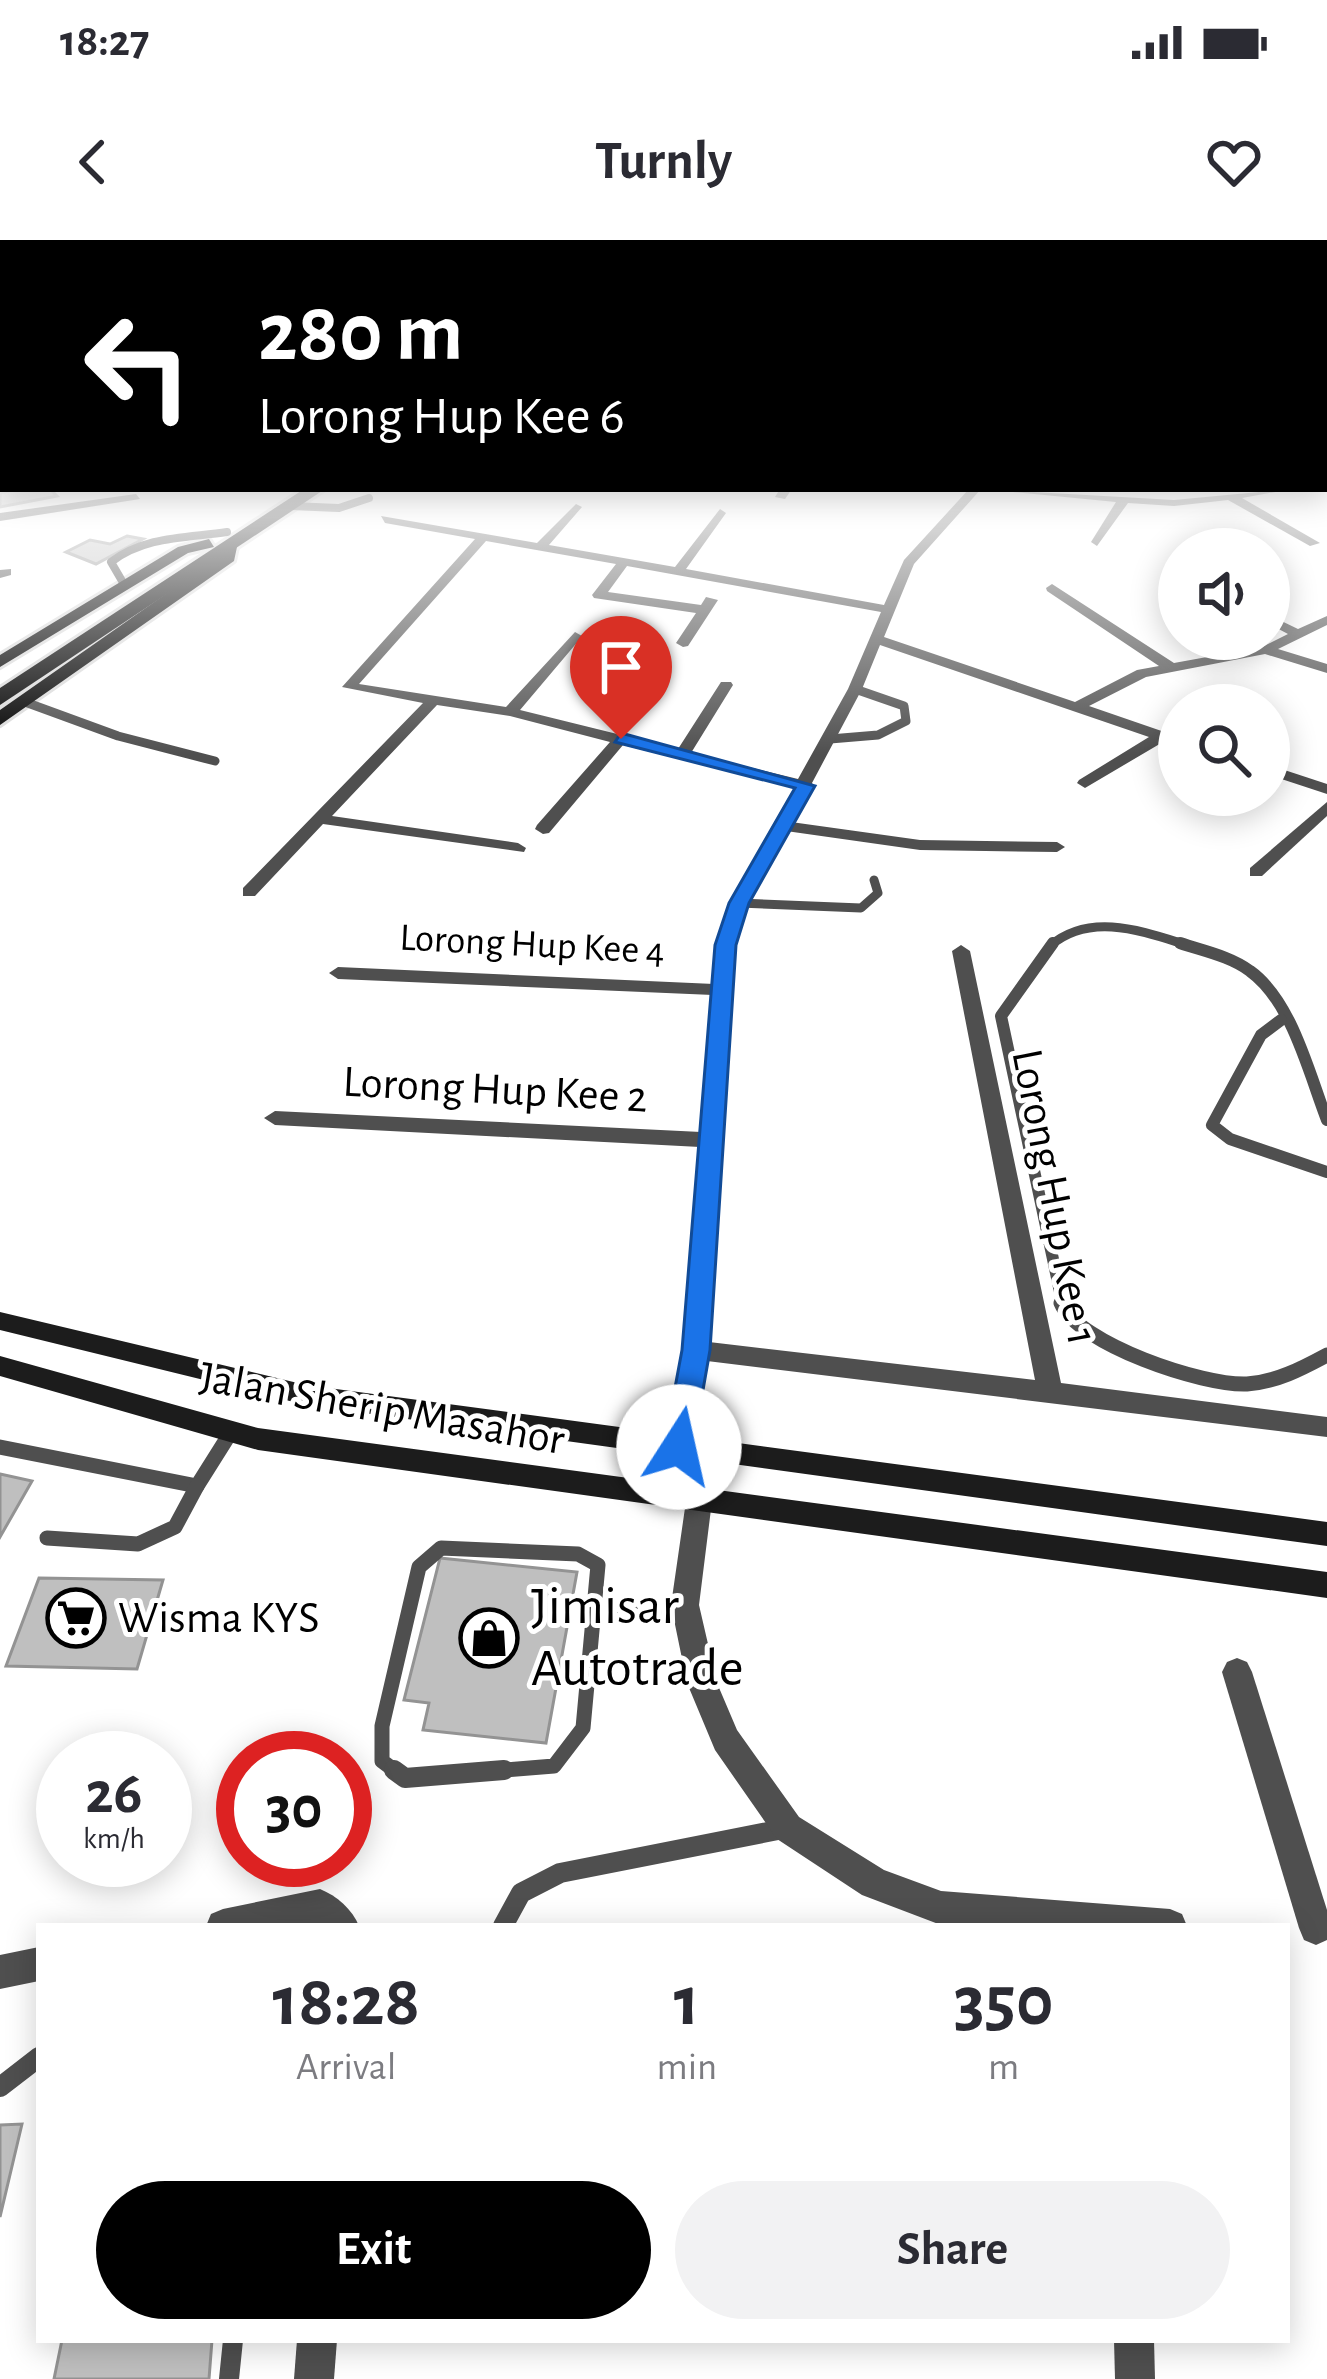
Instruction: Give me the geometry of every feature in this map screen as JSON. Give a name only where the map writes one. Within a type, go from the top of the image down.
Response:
[{"type":"highway","points":[[0,679],[198,556]]},
{"type":"highway","points":[[0,698],[201,556]]},
{"type":"main road","points":[[5,657],[174,556]]},
{"type":"main road","points":[[0,719],[227,556]]},
{"type":"main road","name":"Jalan Sherip Masahor","points":[[0,1321],[306,1395],[1327,1534]]},
{"type":"main road","name":"Jalan Sherip Masahor","points":[[0,1366],[231,1432],[699,1501],[1327,1585]]},
{"type":"street","points":[[466,556],[349,687],[510,712],[806,786]]},
{"type":"street","points":[[596,556],[891,610]]},
{"type":"street","points":[[680,568],[688,556]]},
{"type":"street","points":[[679,1447],[696,1350],[726,945],[739,903],[830,739],[915,556]]},
{"type":"street","points":[[625,561],[599,595],[705,610]]},
{"type":"street","points":[[683,644],[725,579]]},
{"type":"street","points":[[1052,588],[1168,665]]},
{"type":"street","points":[[1290,639],[1327,620]]},
{"type":"street","points":[[1290,630],[1300,635]]},
{"type":"street","points":[[510,712],[575,636]]},
{"type":"street","points":[[873,647],[926,655],[1158,735]]},
{"type":"street","points":[[1290,657],[1327,669]]},
{"type":"street","points":[[1078,706],[1168,665],[1201,660]]},
{"type":"street","points":[[684,752],[725,685]]},
{"type":"street","points":[[249,892],[431,703]]},
{"type":"street","points":[[1085,783],[1158,737]]},
{"type":"street","points":[[543,829],[621,739]]},
{"type":"street","points":[[1290,777],[1327,789]]},
{"type":"street","points":[[1256,872],[1327,807]]},
{"type":"street","points":[[321,819],[518,848]]},
{"type":"street","points":[[784,826],[882,845],[958,851],[1057,848]]},
{"type":"street","name":"Lorong Hup Kee 1","points":[[696,1350],[1050,1392],[961,951]]},
{"type":"street","name":"Lorong Hup Kee 4","points":[[338,973],[722,990]]},
{"type":"street","name":"Lorong Hup Kee 2","points":[[275,1118],[712,1140]]},
{"type":"street","points":[[1050,1392],[1327,1427]]},
{"type":"street","points":[[699,1501],[685,1605],[702,1682],[726,1740],[788,1828],[874,1883],[941,1908],[1085,1923]]},
{"type":"street","points":[[1237,1672],[1310,1928]]},
{"type":"street","points":[[238,1923],[320,1906],[339,1923]]},
{"type":"street","points":[[0,1972],[36,1965]]},
{"type":"street","points":[[314,2379],[317,2343]]},
{"type":"street","points":[[1134,2343],[1136,2379]]},
{"type":"lane","points":[[117,556],[111,562],[125,586]]},
{"type":"lane","points":[[830,739],[878,735],[907,721],[904,706],[855,689]]},
{"type":"lane","points":[[25,702],[118,736],[215,761]]},
{"type":"lane","points":[[739,903],[848,910],[873,903],[878,893],[874,880]]},
{"type":"lane","points":[[1327,1120],[1273,995],[1254,973],[1182,944],[1106,925],[1058,937],[1010,995],[1001,1016],[1058,1294],[1067,1317],[1196,1376],[1229,1382],[1264,1382],[1327,1354]]},
{"type":"lane","points":[[1281,1020],[1261,1035],[1212,1125],[1230,1139],[1327,1172]]},
{"type":"lane","points":[[47,1538],[138,1544],[175,1527],[231,1432]]},
{"type":"lane","points":[[0,1448],[197,1486]]},
{"type":"lane","points":[[441,1548],[591,1557],[598,1565],[595,1618],[583,1728],[554,1766],[405,1778],[382,1761],[388,1703],[419,1567],[428,1556],[441,1548]]},
{"type":"lane","points":[[595,1618],[685,1605]]},
{"type":"lane","points":[[505,1923],[520,1893],[560,1873],[788,1828]]},
{"type":"lane","points":[[0,2087],[36,2059]]},
{"type":"lane","points":[[229,2379],[233,2343]]},
{"type":"building","points":[[76,556],[111,556],[96,564]]},
{"type":"building","points":[[0,1474],[32,1481],[0,1537]]},
{"type":"building","points":[[440,1558],[577,1572],[546,1743],[423,1730],[429,1703],[404,1700]]},
{"type":"building","points":[[39,1578],[163,1580],[137,1669],[6,1666]]},
{"type":"building","points":[[22,2124],[0,2217],[0,2125]]},
{"type":"building","points":[[61,2343],[212,2343],[209,2379],[54,2379]]},
{"type":"place","name":"Wisma KYS","points":[[76,1618]]},
{"type":"place","name":"Jimisar Autotrade","points":[[489,1638]]},
{"type":"route","points":[[621,739],[806,786],[739,903],[726,945],[696,1350],[679,1447]]}]
